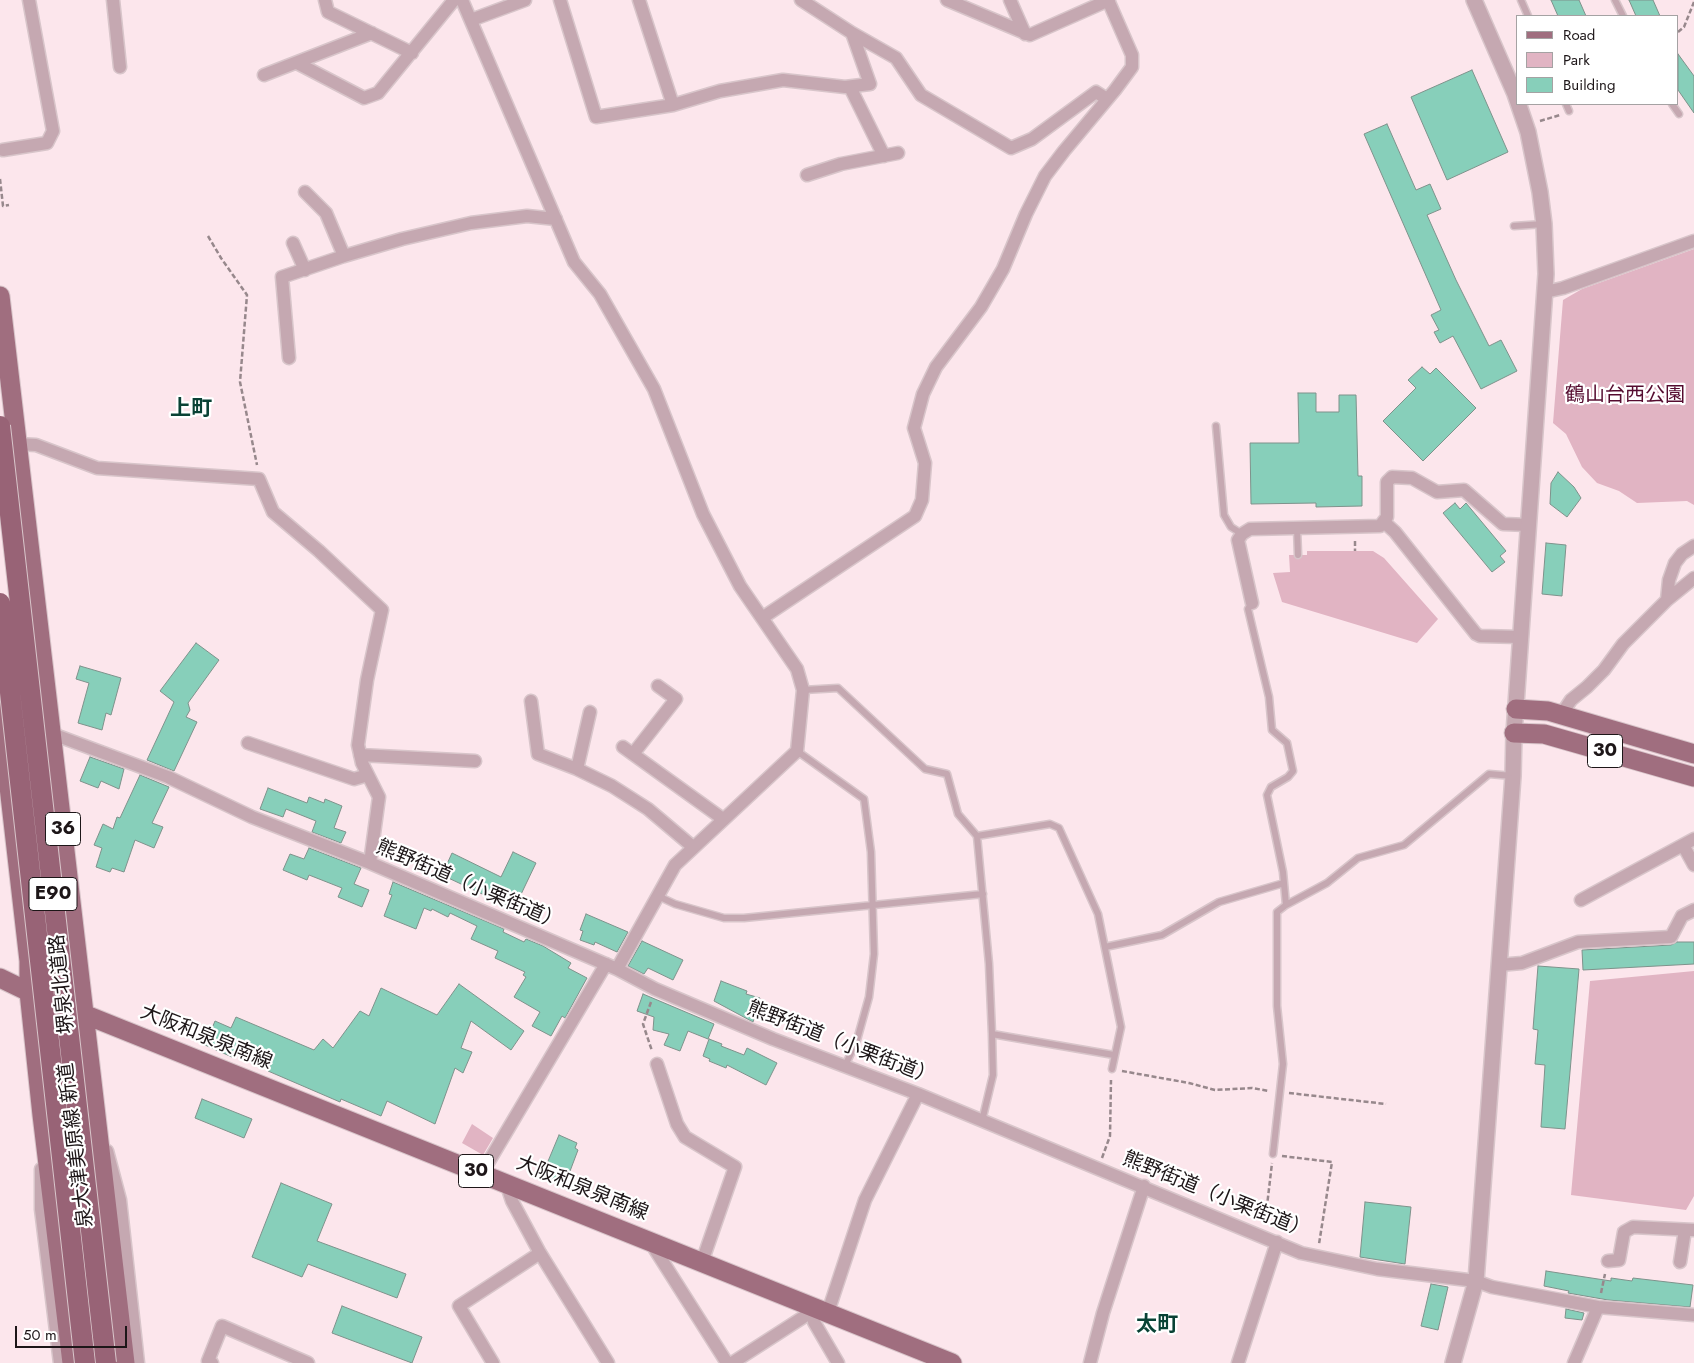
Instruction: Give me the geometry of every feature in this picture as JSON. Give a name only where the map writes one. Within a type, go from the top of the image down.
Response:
[{"type":"highway","name":"堺泉北道路","points":[[5,420],[106,1363]]},
{"type":"highway","name":"堺泉北道路","points":[[0,603],[85,1363]]},
{"type":"main road","name":"泉大津美原線 新道","points":[[0,296],[5,420],[52,734],[125,1363]]},
{"type":"main road","name":"30","points":[[1516,709],[1548,711],[1694,754]]},
{"type":"main road","name":"泉大津美原線 新道","points":[[0,713],[30,961],[28,992],[72,1363]]},
{"type":"main road","name":"30","points":[[1514,733],[1544,734],[1694,776]]},
{"type":"main road","name":"大阪和泉泉南線","points":[[0,978],[28,992],[952,1363]]},
{"type":"street","points":[[3,150],[47,143],[53,131],[29,0]]},
{"type":"street","points":[[113,0],[120,68]]},
{"type":"street","points":[[325,0],[328,12],[412,52]]},
{"type":"street","points":[[297,63],[364,98],[378,93],[454,0]]},
{"type":"street","points":[[462,0],[574,262],[600,294],[654,388],[703,514],[740,586],[797,668],[803,690],[796,751],[675,865],[658,896],[482,1173]]},
{"type":"street","points":[[471,20],[525,0]]},
{"type":"street","points":[[560,0],[596,117],[673,105],[720,91],[783,80],[850,87],[870,84],[852,33]]},
{"type":"street","points":[[639,0],[673,105]]},
{"type":"street","points":[[801,0],[852,33],[896,58],[922,95],[1011,148],[1032,139],[1096,92],[1107,99]]},
{"type":"street","points":[[762,618],[915,516],[922,500],[925,463],[914,428],[923,394],[936,367],[981,307],[1003,269],[1026,214],[1045,176],[1132,67],[1132,55],[1109,0],[1030,35],[948,0]]},
{"type":"street","points":[[1010,0],[1025,34]]},
{"type":"street","points":[[1474,0],[1516,99]]},
{"type":"street","points":[[264,75],[372,33]]},
{"type":"street","points":[[850,87],[884,156]]},
{"type":"street","points":[[1453,1363],[1476,1281],[1545,292],[1544,224],[1540,192],[1528,132],[1518,105]]},
{"type":"street","points":[[807,175],[841,164],[898,153]]},
{"type":"street","points":[[305,192],[326,214],[344,256]]},
{"type":"street","points":[[289,358],[282,277],[402,239],[470,223],[528,216],[556,219]]},
{"type":"street","points":[[1545,292],[1563,288],[1694,241]]},
{"type":"street","points":[[293,243],[304,270]]},
{"type":"street","points":[[9,443],[36,445],[97,468],[260,479],[273,512],[382,610],[367,680],[358,746],[368,775],[379,796],[370,863]]},
{"type":"street","points":[[1252,602],[1238,540],[1242,534],[1250,530],[1380,526],[1388,512],[1387,482],[1392,477],[1412,478],[1437,492],[1464,490],[1503,524],[1528,525]]},
{"type":"street","points":[[1384,522],[1395,532],[1476,634],[1480,636],[1520,637]]},
{"type":"street","points":[[1667,600],[1669,580],[1675,563],[1682,554],[1694,546]]},
{"type":"street","points":[[1561,715],[1571,700],[1604,670],[1623,644],[1667,600],[1694,578]]},
{"type":"street","points":[[658,686],[676,699],[628,751],[724,819]]},
{"type":"street","points":[[531,701],[538,754],[577,768],[612,786],[648,809],[693,847]]},
{"type":"street","points":[[577,768],[590,712]]},
{"type":"street","name":"熊野街道（小栗街道）","points":[[0,713],[168,777],[252,817],[370,863],[612,967],[655,989],[773,1039],[918,1094],[1144,1186],[1301,1253],[1378,1269],[1476,1281],[1492,1287],[1598,1307],[1694,1315]]},
{"type":"street","points":[[248,743],[354,779],[368,775]]},
{"type":"street","points":[[360,755],[475,761]]},
{"type":"street","points":[[1581,900],[1689,842],[1694,865]]},
{"type":"street","points":[[1499,965],[1522,963],[1578,942],[1671,937],[1682,916],[1694,910]]},
{"type":"street","points":[[657,1064],[676,1124],[686,1137],[735,1167],[702,1262]]},
{"type":"street","points":[[838,1363],[814,1322],[822,1310],[865,1200],[918,1094]]},
{"type":"street","points":[[93,1095],[120,1200],[138,1363]]},
{"type":"street","points":[[42,1115],[41,1209],[60,1363]]},
{"type":"street","points":[[506,1183],[512,1201],[540,1254],[608,1363]]},
{"type":"street","points":[[1090,1363],[1103,1313],[1144,1186]]},
{"type":"street","points":[[1608,1261],[1619,1260],[1624,1232],[1634,1227],[1689,1230],[1680,1262]]},
{"type":"street","points":[[649,1240],[727,1363]]},
{"type":"street","points":[[1238,1363],[1276,1242]]},
{"type":"street","points":[[493,1363],[459,1306],[540,1254]]},
{"type":"street","points":[[1574,1363],[1598,1307]]},
{"type":"street","points":[[732,1363],[822,1310]]},
{"type":"street","points":[[212,1363],[208,1361],[222,1326],[308,1363]]},
{"type":"lane","points":[[1521,0],[1528,15]]},
{"type":"lane","points":[[1615,0],[1622,15]]},
{"type":"lane","points":[[1566,105],[1569,111]]},
{"type":"lane","points":[[1673,105],[1679,114]]},
{"type":"lane","points":[[1514,226],[1544,224]]},
{"type":"lane","points":[[1216,426],[1224,515],[1231,527],[1242,534]]},
{"type":"lane","points":[[1297,528],[1298,555]]},
{"type":"lane","points":[[1252,602],[1248,609],[1269,696],[1272,730],[1286,743],[1293,771],[1288,777],[1271,787],[1267,796],[1284,883],[1286,905]]},
{"type":"lane","points":[[803,690],[838,688],[925,769],[947,774],[958,814],[977,836],[989,964],[992,1034],[992,1075],[982,1121]]},
{"type":"lane","points":[[796,751],[864,799],[871,852],[874,954],[869,997],[858,1040],[845,1066]]},
{"type":"lane","points":[[1273,1154],[1283,1064],[1277,1006],[1277,912],[1286,905],[1327,883],[1358,858],[1404,845],[1489,774],[1512,776]]},
{"type":"lane","points":[[977,836],[1050,824],[1059,828],[1098,914],[1120,1027],[1112,1069]]},
{"type":"lane","points":[[1105,946],[1162,935],[1219,902],[1284,883]]},
{"type":"lane","points":[[658,896],[675,904],[724,918],[744,918],[983,894]]},
{"type":"lane","points":[[992,1034],[1114,1055]]},
{"type":"path","points":[[1679,31],[1684,27],[1694,2]]},
{"type":"path","points":[[0,179],[3,206],[9,205]]},
{"type":"path","points":[[208,236],[220,258],[247,295],[240,382],[260,479]]},
{"type":"path","points":[[1355,539],[1355,551]]},
{"type":"path","points":[[655,989],[643,1024],[657,1064]]},
{"type":"path","points":[[1098,1168],[1110,1136],[1112,1069],[1189,1083],[1215,1090],[1252,1088],[1386,1104]]},
{"type":"path","points":[[1263,1236],[1273,1154],[1332,1162],[1316,1257]]},
{"type":"green space","name":"鶴山台西公園","points":[[1694,249],[1694,505],[1687,501],[1637,503],[1619,491],[1597,483],[1582,467],[1566,434],[1553,423],[1563,300],[1582,289]]},
{"type":"green space","points":[[1307,551],[1373,551],[1384,558],[1438,619],[1417,643],[1282,602],[1273,573],[1290,572],[1289,555],[1307,555]]},
{"type":"green space","points":[[1694,971],[1694,1196],[1686,1210],[1571,1195],[1590,981]]},
{"type":"green space","points":[[472,1124],[493,1138],[483,1155],[462,1143]]},
{"type":"building","points":[[1551,0],[1579,0],[1586,15],[1558,15]]},
{"type":"building","points":[[1629,0],[1653,0],[1660,15],[1636,15]]},
{"type":"building","points":[[1679,55],[1694,76],[1694,113],[1679,91]]},
{"type":"building","points":[[1472,70],[1508,152],[1447,180],[1411,97]]},
{"type":"building","points":[[1387,124],[1416,190],[1430,184],[1441,209],[1427,215],[1456,280],[1489,346],[1501,340],[1517,371],[1481,389],[1453,336],[1440,343],[1434,332],[1439,330],[1431,315],[1441,310],[1364,134]]},
{"type":"building","points":[[1422,367],[1430,374],[1436,368],[1476,408],[1423,461],[1383,421],[1416,388],[1408,380]]},
{"type":"building","points":[[1298,393],[1316,393],[1316,412],[1339,412],[1339,395],[1356,395],[1358,476],[1362,476],[1362,506],[1316,507],[1316,503],[1251,504],[1250,443],[1299,443]]},
{"type":"building","points":[[1558,472],[1574,487],[1581,498],[1567,517],[1550,504],[1551,483]]},
{"type":"building","points":[[1455,503],[1460,509],[1466,503],[1506,551],[1500,556],[1505,562],[1492,572],[1443,513]]},
{"type":"building","points":[[1546,543],[1566,545],[1562,596],[1542,594]]},
{"type":"building","points":[[196,643],[219,660],[188,703],[190,710],[186,717],[197,722],[174,771],[147,760],[174,702],[160,691]]},
{"type":"building","points":[[80,666],[121,678],[111,715],[106,713],[102,730],[78,723],[89,683],[76,679]]},
{"type":"building","points":[[90,757],[124,769],[119,789],[101,781],[98,788],[80,781]]},
{"type":"building","points":[[140,775],[169,787],[152,823],[163,827],[154,848],[135,840],[124,872],[112,868],[110,872],[96,867],[102,848],[94,845],[103,824],[113,829],[117,817],[120,818]]},
{"type":"building","points":[[268,788],[307,803],[309,797],[324,803],[325,799],[342,806],[334,828],[346,832],[341,843],[312,832],[316,821],[286,809],[283,817],[260,809]]},
{"type":"building","points":[[309,848],[361,868],[354,884],[369,890],[362,907],[338,897],[342,888],[309,875],[307,880],[283,870],[290,854],[304,859]]},
{"type":"building","points":[[513,852],[536,863],[514,909],[442,875],[452,853],[501,877]]},
{"type":"building","points":[[393,882],[504,929],[503,932],[524,942],[526,939],[543,946],[571,963],[568,968],[587,978],[565,1018],[562,1016],[551,1036],[532,1026],[540,1012],[514,997],[526,977],[523,975],[525,972],[495,958],[498,951],[471,939],[477,926],[450,913],[448,917],[432,909],[431,911],[424,908],[416,929],[384,916],[392,895],[389,894]]},
{"type":"building","points":[[586,914],[628,932],[617,952],[595,942],[594,945],[580,940],[583,931],[580,930]]},
{"type":"building","points":[[642,941],[683,960],[673,980],[648,968],[644,974],[628,966]]},
{"type":"building","points":[[1677,942],[1694,942],[1694,964],[1583,970],[1582,950],[1671,945]]},
{"type":"building","points":[[1538,966],[1579,969],[1565,1129],[1541,1127],[1545,1065],[1535,1064],[1538,1030],[1533,1029]]},
{"type":"building","points":[[721,981],[747,991],[746,994],[760,998],[753,1022],[714,1001]]},
{"type":"building","points":[[459,984],[524,1031],[511,1050],[471,1021],[461,1048],[472,1052],[463,1073],[455,1068],[435,1124],[387,1101],[381,1116],[341,1099],[340,1102],[268,1071],[271,1063],[236,1048],[232,1057],[205,1045],[215,1021],[231,1028],[236,1017],[314,1050],[323,1039],[333,1048],[360,1011],[369,1016],[381,988],[437,1015]]},
{"type":"building","points":[[643,994],[714,1024],[708,1039],[688,1031],[680,1051],[664,1045],[669,1034],[653,1030],[654,1017],[637,1011]]},
{"type":"building","points":[[709,1039],[744,1055],[747,1048],[777,1063],[766,1085],[727,1065],[726,1068],[709,1061],[710,1059],[703,1056]]},
{"type":"building","points":[[202,1099],[252,1119],[244,1138],[195,1118]]},
{"type":"building","points":[[559,1135],[577,1143],[575,1148],[578,1150],[564,1187],[541,1178]]},
{"type":"building","points":[[281,1183],[332,1204],[317,1241],[406,1274],[397,1298],[308,1264],[302,1277],[252,1257]]},
{"type":"building","points":[[1365,1202],[1411,1207],[1405,1264],[1360,1257]]},
{"type":"building","points":[[1546,1271],[1611,1281],[1611,1278],[1632,1281],[1633,1278],[1693,1285],[1690,1307],[1608,1300],[1568,1293],[1569,1291],[1544,1286]]},
{"type":"building","points":[[1431,1284],[1448,1287],[1438,1330],[1421,1326]]},
{"type":"building","points":[[342,1306],[422,1337],[412,1363],[332,1333]]},
{"type":"building","points":[[1566,1309],[1584,1313],[1582,1320],[1565,1318]]},
{"type":"district","name":"上町","points":[[191,410]]},
{"type":"district","name":"太町","points":[[1157,1326]]}]
